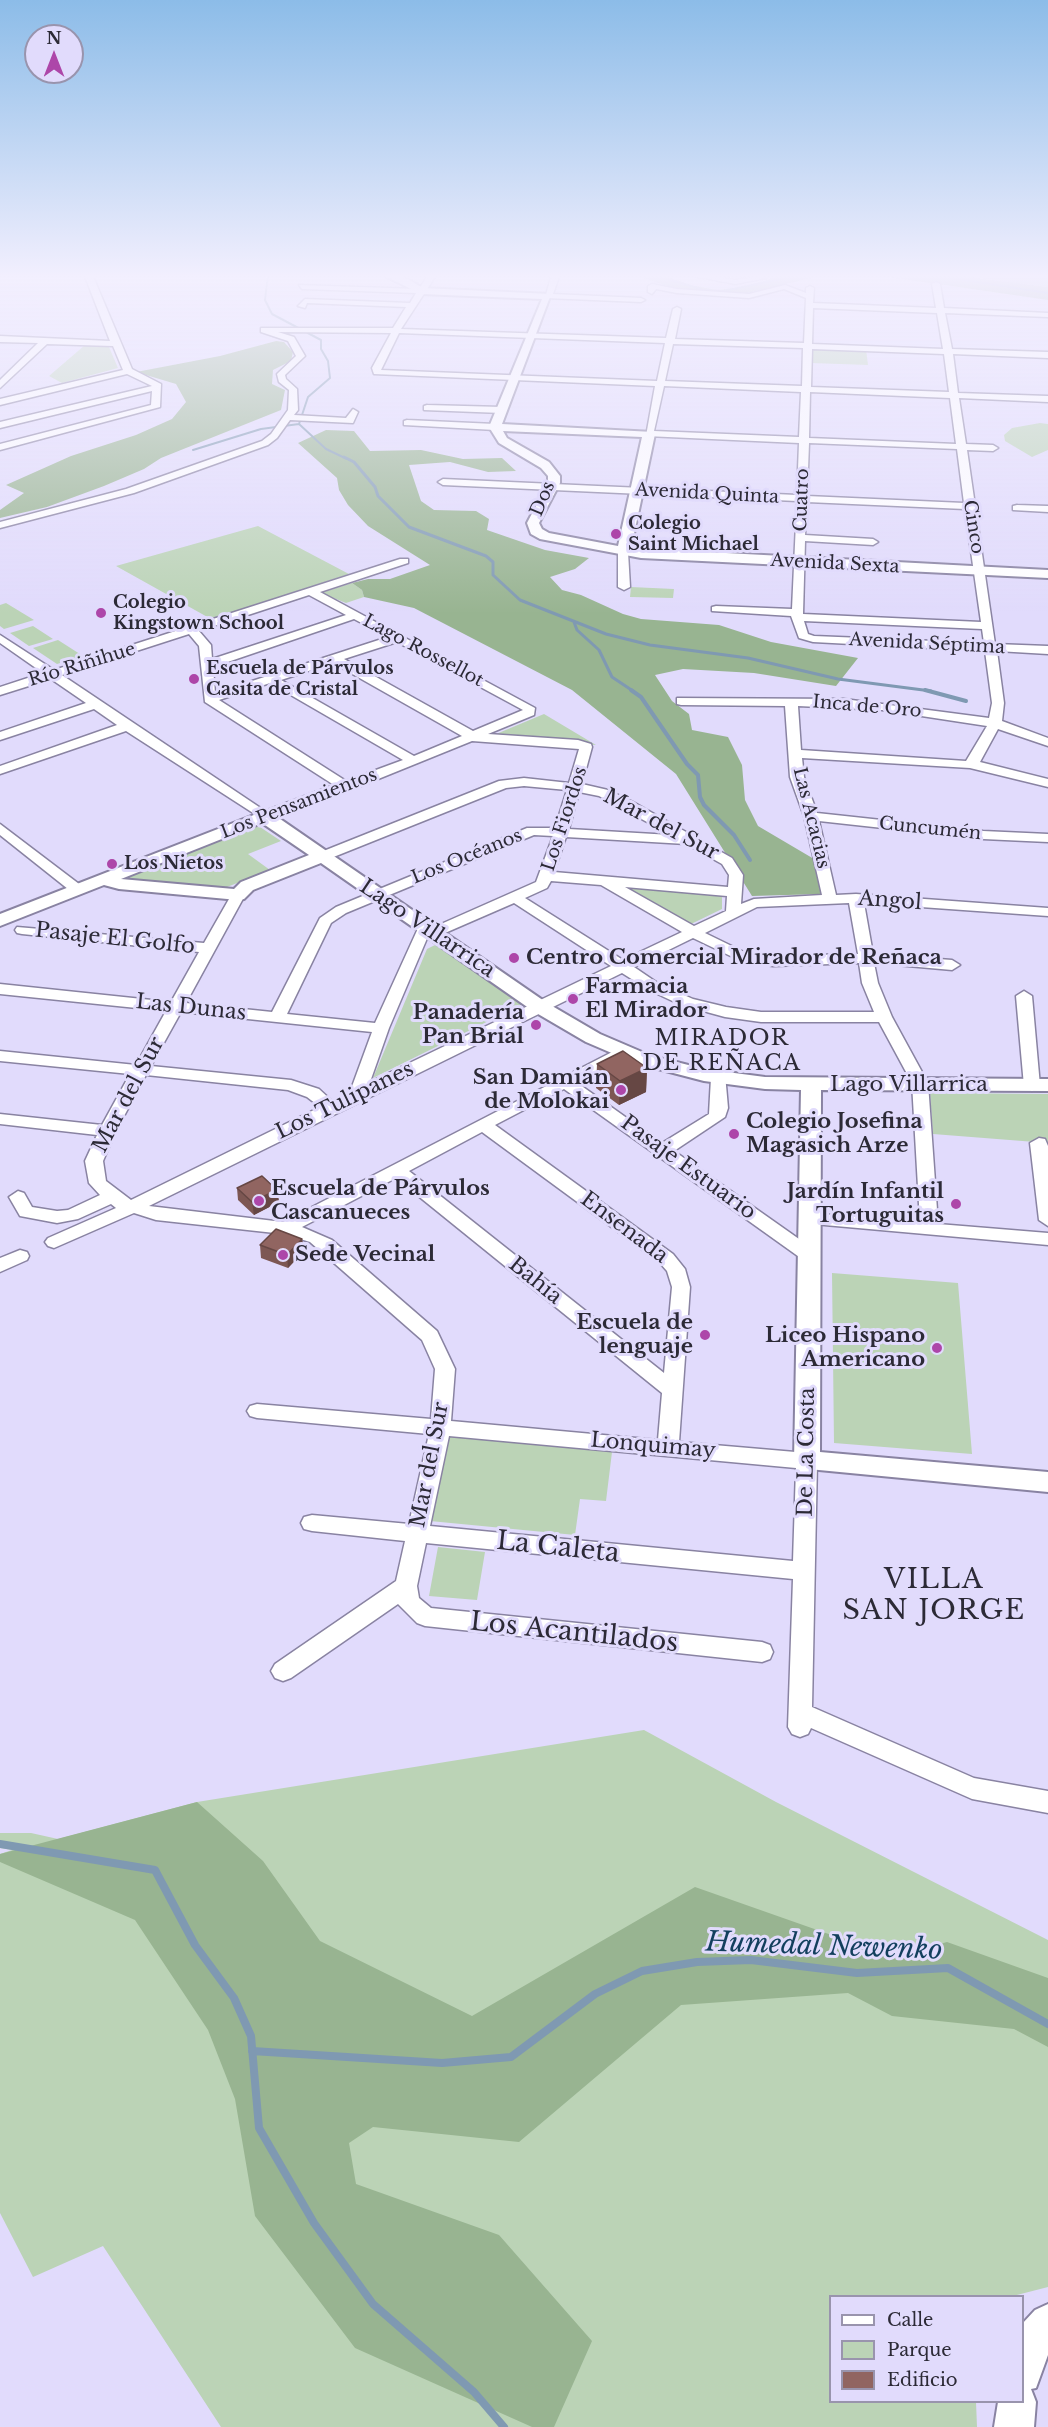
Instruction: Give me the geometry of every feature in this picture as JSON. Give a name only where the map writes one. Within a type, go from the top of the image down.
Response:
[{"type":"street","points":[[0,402],[61,387]]},
{"type":"street","points":[[0,425],[157,387]]},
{"type":"street","points":[[0,447],[150,410],[156,404],[158,387]]},
{"type":"street","points":[[0,525],[130,491],[264,443],[274,436],[293,410],[293,389],[291,387]]},
{"type":"street","points":[[495,427],[511,387]]},
{"type":"street","points":[[624,587],[623,552],[659,387]]},
{"type":"street","points":[[739,387],[1048,399]]},
{"type":"street","name":"Cinco","points":[[954,387],[960,447],[992,647],[998,703],[995,723],[976,759],[970,764]]},
{"type":"street","name":"Cuatro","points":[[805,637],[797,615],[806,390]]},
{"type":"street","points":[[427,408],[502,410]]},
{"type":"street","points":[[289,417],[350,421],[353,412]]},
{"type":"street","points":[[0,415],[42,437]]},
{"type":"street","points":[[407,423],[993,448]]},
{"type":"street","name":"Dos","points":[[495,427],[503,440],[549,469],[554,476],[552,487],[535,515],[533,526],[536,531],[551,538],[623,552]]},
{"type":"street","name":"Avenida Quinta","points":[[443,482],[970,506]]},
{"type":"street","points":[[1017,508],[1048,509]]},
{"type":"street","points":[[801,538],[873,542]]},
{"type":"street","name":"Avenida Sexta","points":[[623,552],[1048,574]]},
{"type":"street","name":"Río Riñihue","points":[[0,691],[404,561]]},
{"type":"street","name":"Lago Rossellot","points":[[312,592],[529,708],[530,712]]},
{"type":"street","points":[[716,609],[988,626]]},
{"type":"street","points":[[207,665],[356,615]]},
{"type":"street","points":[[192,630],[203,640],[209,699]]},
{"type":"street","name":"Avenida Séptima","points":[[805,637],[1048,650]]},
{"type":"street","name":"Lago Villarrica","points":[[0,638],[126,726],[264,816],[540,1007],[623,1052],[672,1068],[719,1078],[812,1084],[1040,1085]]},
{"type":"street","points":[[209,699],[397,638]]},
{"type":"street","points":[[336,659],[473,737]]},
{"type":"street","points":[[273,680],[413,761]]},
{"type":"street","points":[[209,699],[346,787]]},
{"type":"street","name":"Inca de Oro","points":[[681,701],[791,701],[882,706],[995,723],[1048,742]]},
{"type":"street","name":"Las Acacias","points":[[791,701],[797,777],[812,816],[830,898]]},
{"type":"street","points":[[0,736],[96,704]]},
{"type":"street","name":"Los Pensamientos","points":[[3,915],[105,880],[264,816],[413,761],[530,712]]},
{"type":"street","points":[[0,770],[126,726]]},
{"type":"street","name":"Los Fiordos","points":[[429,930],[516,898],[542,885],[587,749],[585,746],[473,737]]},
{"type":"street","points":[[796,754],[970,764],[1045,781]]},
{"type":"street","name":"Mar del Sur","points":[[406,1586],[441,1426],[445,1369],[430,1336],[326,1244],[286,1228],[156,1214],[131,1208],[111,1197],[98,1183],[94,1167],[107,1131],[238,895],[247,886],[504,784],[524,782],[575,787],[603,793],[690,840],[732,865],[736,875],[733,912]]},
{"type":"street","name":"Cuncumén","points":[[812,816],[983,835],[1048,838]]},
{"type":"street","points":[[0,828],[78,890]]},
{"type":"street","name":"Los Océanos","points":[[277,1017],[325,921],[334,913],[376,895],[527,833],[561,832],[690,840]]},
{"type":"street","points":[[546,876],[734,892]]},
{"type":"street","points":[[105,880],[118,884],[238,895]]},
{"type":"street","points":[[606,882],[726,951],[753,959],[868,960],[885,958],[952,965]]},
{"type":"street","points":[[516,898],[621,967],[669,995],[724,1012],[777,1017],[884,1017]]},
{"type":"street","name":"Angol","points":[[733,912],[754,903],[830,898],[1048,912]]},
{"type":"street","points":[[856,898],[870,983],[884,1017],[920,1083],[929,1230]]},
{"type":"street","name":"Los Tulipanes","points":[[54,1242],[131,1208],[733,912]]},
{"type":"street","name":"Pasaje El Golfo","points":[[22,930],[208,948]]},
{"type":"street","points":[[357,1095],[381,1028],[429,930]]},
{"type":"street","name":"Las Dunas","points":[[0,989],[381,1028]]},
{"type":"street","points":[[1024,996],[1040,1085]]},
{"type":"street","points":[[286,1228],[623,1052]]},
{"type":"street","points":[[0,1056],[297,1086],[314,1093],[331,1108]]},
{"type":"street","points":[[663,1150],[717,1117],[720,1108],[719,1078]]},
{"type":"street","name":"Pasaje Estuario","points":[[566,1083],[809,1255]]},
{"type":"street","name":"De La Costa","points":[[812,1084],[801,1720],[972,1788],[1048,1802]]},
{"type":"street","points":[[0,1119],[107,1131]]},
{"type":"street","name":"Ensenada","points":[[484,1125],[672,1263],[680,1277],[681,1287],[668,1447]]},
{"type":"street","points":[[1039,1143],[1048,1220]]},
{"type":"street","name":"Bahía","points":[[397,1170],[673,1391]]},
{"type":"street","points":[[18,1197],[26,1212],[57,1217],[72,1215],[111,1197]]},
{"type":"street","points":[[808,1219],[1048,1239]]},
{"type":"street","points":[[0,1266],[20,1256]]},
{"type":"street","name":"Lonquimay","points":[[257,1411],[1048,1482]]},
{"type":"street","name":"La Caleta","points":[[312,1523],[805,1571]]},
{"type":"street","points":[[283,1671],[406,1586]]},
{"type":"street","name":"Los Acantilados","points":[[406,1586],[408,1602],[425,1617],[762,1652]]},
{"type":"street","points":[[1014,2427],[1017,2403]]},
{"type":"green space","points":[[178,387],[279,387],[285,390],[281,410],[161,458],[144,469],[104,486],[47,507],[0,518],[0,510],[24,493],[6,485],[71,456],[136,435],[172,419],[186,402]]},
{"type":"green space","points":[[1040,423],[1048,424],[1048,450],[1032,457],[1005,441],[1004,435],[1012,428]]},
{"type":"green space","points":[[326,430],[354,431],[370,451],[421,450],[463,459],[502,458],[516,471],[488,472],[450,462],[409,465],[421,501],[434,510],[476,511],[489,519],[487,530],[545,550],[589,558],[575,569],[550,577],[562,590],[581,595],[623,614],[641,619],[719,625],[771,642],[858,658],[836,686],[754,673],[683,669],[655,675],[672,701],[689,714],[692,730],[728,737],[742,765],[745,800],[758,826],[814,859],[822,894],[752,896],[676,774],[572,690],[414,608],[364,597],[362,590],[352,583],[368,579],[390,579],[430,565],[368,526],[348,505],[339,490],[337,478],[298,443]]},
{"type":"green space","points":[[258,526],[349,574],[211,619],[116,566]]},
{"type":"green space","points":[[352,583],[362,590],[364,597],[346,603],[321,593]]},
{"type":"green space","points":[[631,587],[674,589],[673,598],[630,597]]},
{"type":"green space","points":[[6,603],[34,620],[4,629],[0,626],[0,605]]},
{"type":"green space","points":[[33,626],[53,639],[29,646],[10,633]]},
{"type":"green space","points":[[58,640],[83,656],[57,664],[33,648]]},
{"type":"green space","points":[[544,714],[596,745],[489,737]]},
{"type":"green space","points":[[257,825],[281,841],[248,854],[270,870],[222,889],[118,879]]},
{"type":"green space","points":[[621,886],[722,893],[722,909],[689,925]]},
{"type":"green space","points":[[435,945],[523,1004],[373,1078],[427,949]]},
{"type":"green space","points":[[930,1093],[1048,1094],[1048,1143],[933,1134]]},
{"type":"green space","points":[[832,1273],[958,1283],[972,1454],[834,1443]]},
{"type":"green space","points":[[449,1435],[612,1452],[606,1501],[580,1499],[575,1535],[430,1521]]},
{"type":"green space","points":[[438,1547],[485,1552],[477,1600],[429,1596]]},
{"type":"green space","name":"Humedal Newenko","points":[[644,1730],[776,1802],[1048,1940],[1048,2287],[1017,2295],[829,2295],[829,2403],[976,2403],[977,2427],[221,2427],[103,2246],[33,2277],[0,2213],[0,1854],[12,1850],[0,1848],[0,1833],[31,1833],[58,1839],[197,1802]]},
{"type":"green space","points":[[197,1802],[263,1861],[320,1941],[472,2016],[695,1887],[894,1957],[947,1942],[1048,1978],[1048,2047],[1014,2029],[892,2016],[848,1993],[681,2005],[519,2142],[373,2127],[349,2143],[356,2184],[499,2235],[592,2341],[554,2427],[532,2427],[355,2348],[255,2216],[235,2099],[208,2030],[135,1920],[0,1862],[0,1854]]},
{"type":"building","points":[[623,1051],[647,1068],[620,1081],[597,1064]]},
{"type":"building","points":[[262,1176],[277,1190],[252,1202],[237,1188]]},
{"type":"building","points":[[276,1229],[302,1239],[287,1255],[260,1245]]},
{"type":"waterway","points":[[299,424],[308,397],[319,387]]},
{"type":"waterway","points":[[193,450],[261,429],[299,424]]},
{"type":"waterway","points":[[299,424],[326,449],[347,459]]},
{"type":"waterway","points":[[344,457],[354,462],[375,487],[378,496],[409,527],[486,556],[493,562],[493,575],[520,600],[606,634],[650,645],[748,658],[838,679],[927,690]]},
{"type":"waterway","points":[[574,622],[577,630],[599,650],[612,677],[633,691]]},
{"type":"waterway","points":[[631,690],[641,697],[687,764],[698,775],[700,797],[704,805],[734,835],[750,860]]},
{"type":"waterway","points":[[927,690],[931,691]]},
{"type":"waterway","points":[[927,690],[966,701]]},
{"type":"waterway","points":[[0,1844],[155,1870],[195,1945],[234,1998],[251,2036],[252,2051]]},
{"type":"waterway","name":"Humedal Newenko","points":[[252,2051],[442,2063],[511,2057],[595,1994],[642,1971],[697,1962],[751,1960],[857,1973],[948,1968],[1048,2024]]},
{"type":"waterway","points":[[252,2051],[259,2128],[314,2223],[373,2304],[474,2392],[504,2427]]},
{"type":"place","name":"Colegio Saint Michael","points":[[616,534]]},
{"type":"place","name":"Colegio Kingstown School","points":[[101,613]]},
{"type":"place","name":"Escuela de Párvulos Casita de Cristal","points":[[194,679]]},
{"type":"place","name":"Los Nietos","points":[[112,864]]},
{"type":"place","name":"Centro Comercial Mirador de Reñaca","points":[[514,958]]},
{"type":"place","name":"Farmacia El Mirador","points":[[573,999]]},
{"type":"place","name":"Panadería Pan Brial","points":[[536,1025]]},
{"type":"place","name":"San Damián de Molokai","points":[[621,1090]]},
{"type":"place","name":"Colegio Josefina Magasich Arze","points":[[734,1134]]},
{"type":"place","name":"Escuela de Párvulos Cascanueces","points":[[259,1201]]},
{"type":"place","name":"Jardín Infantil Tortuguitas","points":[[956,1204]]},
{"type":"place","name":"Sede Vecinal","points":[[283,1255]]},
{"type":"place","name":"Escuela de lenguaje","points":[[705,1335]]},
{"type":"place","name":"Liceo Hispano Americano","points":[[937,1348]]},
{"type":"district","name":"MIRADOR DE REÑACA","points":[[722,1052]]},
{"type":"district","name":"VILLA SAN JORGE","points":[[934,1596]]}]
